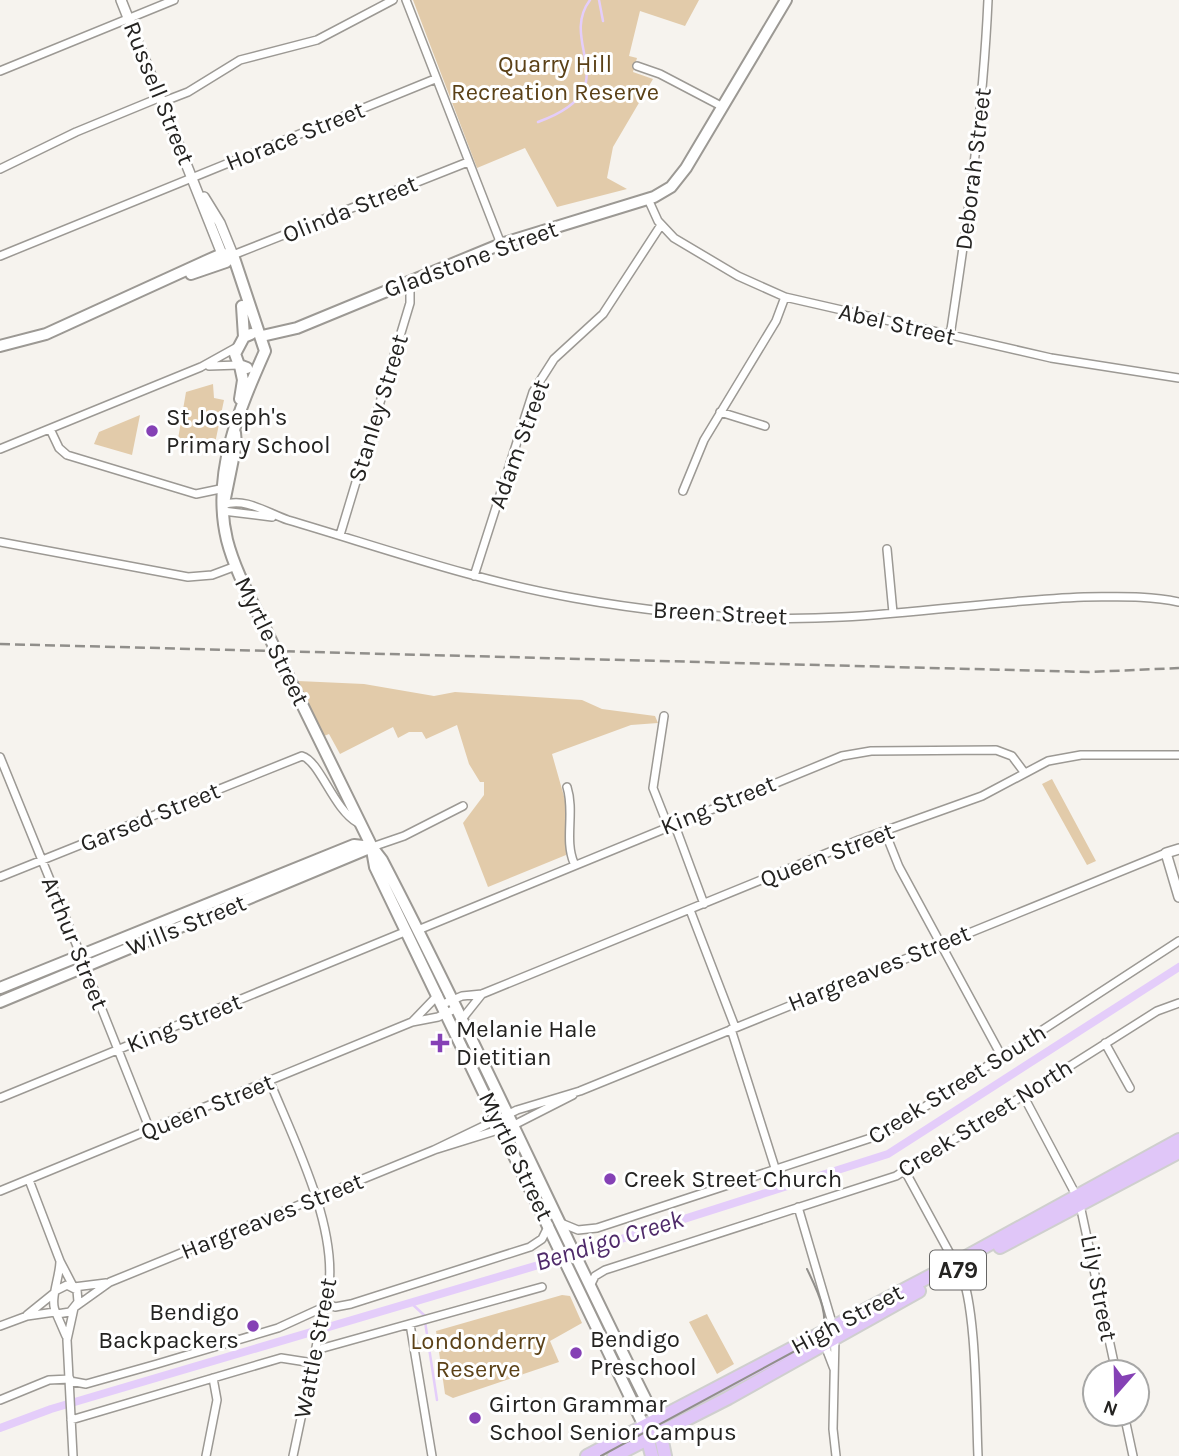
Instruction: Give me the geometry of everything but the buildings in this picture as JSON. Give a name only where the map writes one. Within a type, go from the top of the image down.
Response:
[{"type":"highway","name":"High Street","points":[[614,1456],[658,1426],[1078,1200],[1179,1140]]},
{"type":"highway","name":"High Street","points":[[1078,1200],[1179,1152]]},
{"type":"highway","points":[[658,1426],[665,1456]]},
{"type":"highway","name":"High Street","points":[[587,1456],[646,1433]]},
{"type":"highway","points":[[646,1433],[652,1456]]},
{"type":"main road","points":[[648,200],[666,192],[676,183],[786,0]]},
{"type":"main road","name":"Gladstone Street","points":[[261,335],[297,328],[501,244],[648,200]]},
{"type":"main road","name":"Olinda Street","points":[[0,346],[37,338],[227,257]]},
{"type":"main road","name":"Russell Street","points":[[227,257],[261,335]]},
{"type":"main road","name":"Russell Street","points":[[227,257],[242,306],[241,342]]},
{"type":"main road","name":"Olinda Street","points":[[0,339],[38,331],[138,293]]},
{"type":"main road","name":"Gladstone Street","points":[[265,352],[297,328]]},
{"type":"main road","points":[[261,335],[265,352],[258,364],[250,368],[239,366],[235,357],[241,342],[261,335]]},
{"type":"main road","name":"Myrtle Street","points":[[258,364],[229,444],[220,489],[227,538],[236,566],[360,824],[372,848],[382,860],[450,1007],[509,1114],[553,1223]]},
{"type":"main road","name":"Myrtle Street","points":[[223,508],[235,452],[235,431],[243,380],[239,366]]},
{"type":"main road","name":"Wills Street","points":[[0,988],[354,845],[372,848]]},
{"type":"main road","name":"Wills Street","points":[[0,1002],[372,848]]},
{"type":"main road","name":"Arthur Street","points":[[81,956],[85,967]]},
{"type":"main road","name":"Myrtle Street","points":[[450,1007],[497,1118],[575,1268],[646,1433]]},
{"type":"main road","name":"Myrtle Street","points":[[575,1268],[590,1288],[658,1426]]},
{"type":"street","name":"Russell Street","points":[[121,0],[227,257]]},
{"type":"street","points":[[0,71],[174,0]]},
{"type":"street","points":[[0,169],[76,132],[162,99],[188,92],[240,60],[317,40],[393,0]]},
{"type":"street","points":[[406,0],[501,244]]},
{"type":"street","name":"Deborah Street","points":[[950,336],[971,200],[983,84],[988,0]]},
{"type":"street","points":[[637,66],[660,74],[723,107]]},
{"type":"street","name":"Horace Street","points":[[0,256],[195,182],[435,79]]},
{"type":"street","name":"Olinda Street","points":[[227,257],[468,162]]},
{"type":"street","name":"Abel Street","points":[[648,200],[661,225],[674,238],[727,270],[785,297],[1099,368],[1179,378]]},
{"type":"street","name":"Adam Street","points":[[474,576],[517,436],[539,381],[554,359],[603,314],[661,225]]},
{"type":"street","name":"Stanley Street","points":[[340,535],[410,303],[410,281]]},
{"type":"street","points":[[683,491],[698,450],[776,321],[785,297]]},
{"type":"street","points":[[0,448],[201,367],[241,342]]},
{"type":"street","points":[[201,367],[239,366]]},
{"type":"street","points":[[720,412],[765,426]]},
{"type":"street","points":[[50,429],[59,448],[68,455],[196,494],[220,489]]},
{"type":"street","name":"Breen Street","points":[[223,508],[242,503],[474,576],[572,598],[709,616],[842,617],[1034,599],[1166,598],[1179,594]]},
{"type":"street","name":"Breen Street","points":[[223,508],[283,518]]},
{"type":"street","points":[[0,542],[188,576],[212,575],[236,566]]},
{"type":"street","points":[[887,549],[893,613]]},
{"type":"street","name":"Breen Street","points":[[1166,598],[1179,602]]},
{"type":"street","points":[[664,716],[653,788],[704,904]]},
{"type":"street","name":"King Street","points":[[0,1098],[830,760],[857,753],[996,750],[1012,756],[1024,772]]},
{"type":"street","name":"Queen Street","points":[[0,1191],[270,1082],[412,1021],[885,832],[982,796],[1048,761],[1081,755],[1179,755]]},
{"type":"street","name":"Garsed Street","points":[[0,877],[300,756],[311,761],[343,812],[360,824]]},
{"type":"street","name":"Arthur Street","points":[[0,757],[81,956]]},
{"type":"street","points":[[567,787],[572,806],[571,855],[574,863]]},
{"type":"street","name":"Wills Street","points":[[372,848],[404,836],[463,806]]},
{"type":"street","points":[[885,832],[899,867],[1002,1057]]},
{"type":"street","name":"Hargreaves Street","points":[[75,1308],[110,1282],[434,1150],[497,1118],[580,1091],[1179,849]]},
{"type":"street","points":[[1166,853],[1179,897]]},
{"type":"street","points":[[690,910],[733,1028],[776,1171]]},
{"type":"street","name":"Creek Street South","points":[[553,1223],[578,1230],[597,1228],[883,1134],[1179,941]]},
{"type":"street","name":"Arthur Street","points":[[85,967],[150,1130]]},
{"type":"street","name":"Queen Street","points":[[412,1021],[482,993]]},
{"type":"street","name":"Creek Street North","points":[[590,1288],[595,1276],[605,1270],[905,1171],[1105,1043],[1164,1008],[1179,1003]]},
{"type":"street","points":[[1105,1043],[1130,1088]]},
{"type":"street","name":"Wattle Street","points":[[270,1082],[315,1198],[331,1262],[326,1304],[293,1456]]},
{"type":"street","name":"Hargreaves Street","points":[[434,1150],[514,1125],[580,1091]]},
{"type":"street","name":"Lily Street","points":[[1023,1095],[1078,1200],[1113,1358]]},
{"type":"street","points":[[905,1171],[965,1285],[978,1456]]},
{"type":"street","points":[[29,1180],[60,1261],[79,1297],[67,1340],[73,1456]]},
{"type":"street","points":[[798,1207],[834,1369],[836,1456]]},
{"type":"street","points":[[0,1400],[49,1380],[70,1380],[86,1384],[278,1328],[326,1304],[335,1307],[351,1304],[530,1247],[542,1239],[553,1223]]},
{"type":"street","points":[[60,1261],[56,1291],[52,1300],[67,1340]]},
{"type":"street","name":"Hargreaves Street","points":[[74,1287],[110,1282]]},
{"type":"street","points":[[27,1316],[56,1291],[65,1286],[74,1287]]},
{"type":"street","points":[[316,1350],[542,1287]]},
{"type":"street","points":[[0,1326],[27,1316],[66,1314],[75,1308]]},
{"type":"street","points":[[410,1324],[432,1456]]},
{"type":"street","points":[[828,1335],[834,1369]]},
{"type":"street","points":[[71,1417],[288,1357],[313,1363]]},
{"type":"street","points":[[206,1456],[217,1402],[213,1378]]},
{"type":"street","points":[[1127,1428],[1132,1456]]},
{"type":"green space","name":"Quarry Hill Recreation Reserve","points":[[413,0],[699,0],[685,26],[640,11],[629,56],[637,58],[633,72],[653,79],[613,147],[607,178],[627,189],[557,207],[525,148],[477,168]]},
{"type":"green space","points":[[213,384],[214,398],[224,400],[213,453],[177,445],[186,392]]},
{"type":"green space","points":[[140,415],[132,455],[94,444],[99,432]]},
{"type":"green space","points":[[298,681],[364,684],[434,696],[455,692],[582,700],[602,709],[655,716],[658,723],[631,725],[552,754],[567,807],[566,855],[488,887],[463,823],[484,795],[484,782],[480,782],[469,764],[457,725],[426,739],[422,732],[409,732],[398,738],[393,727],[340,754],[329,734],[324,736]]},
{"type":"green space","points":[[1052,779],[1096,861],[1087,865],[1042,784]]},
{"type":"green space","name":"Londonderry Reserve","points":[[562,1295],[570,1296],[582,1323],[550,1341],[559,1362],[453,1398],[445,1394],[436,1331]]},
{"type":"green space","points":[[707,1314],[734,1364],[717,1374],[689,1322]]},
{"type":"waterway","points":[[538,122],[565,109],[580,95],[586,80],[582,17],[590,0]]},
{"type":"waterway","points":[[599,0],[603,21]]},
{"type":"waterway","name":"Bendigo Creek","points":[[0,1428],[51,1409],[552,1261],[888,1154],[1179,967]]},
{"type":"waterway","points":[[411,1303],[424,1315],[437,1400]]},
{"type":"tram line","points":[[601,1456],[819,1338],[823,1331],[824,1313],[807,1269]]},
{"type":"railway","points":[[0,644],[1089,672],[1179,668]]},
{"type":"place","name":"St Joseph's Primary School","points":[[152,431]]},
{"type":"place","name":"Melanie Hale Dietitian","points":[[440,1043]]},
{"type":"place","name":"Creek Street Church","points":[[610,1179]]},
{"type":"place","name":"Bendigo Backpackers","points":[[253,1326]]},
{"type":"place","name":"Bendigo Preschool","points":[[576,1353]]},
{"type":"place","name":"Girton Grammar School Senior Campus","points":[[475,1418]]}]
